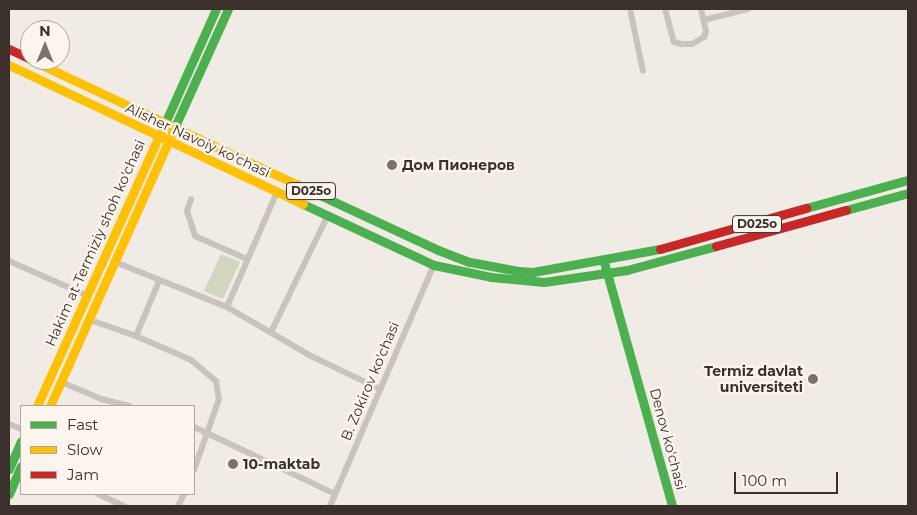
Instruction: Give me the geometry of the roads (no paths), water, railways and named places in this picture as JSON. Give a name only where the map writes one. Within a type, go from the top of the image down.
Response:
[{"type":"main road","name":"Hakim at-Termiziy shoh ko'chasi","points":[[37,405],[162,123],[216,9]]},
{"type":"main road","name":"Hakim at-Termiziy shoh ko'chasi","points":[[50,405],[228,9]]},
{"type":"main road","name":"Alisher Navoiy ko’chasi","points":[[9,66],[434,265],[492,277],[544,282],[608,274]]},
{"type":"main road","name":"Alisher Navoiy ko’chasi","points":[[52,70],[162,123],[470,262],[533,272],[604,262]]},
{"type":"main road","name":"D025o","points":[[604,262],[798,213],[908,180]]},
{"type":"main road","name":"D025o","points":[[608,274],[908,193]]},
{"type":"main road","name":"Denov ko'chasi","points":[[604,262],[638,378],[672,506]]},
{"type":"main road","points":[[9,469],[20,443]]},
{"type":"main road","points":[[9,494],[20,468]]},
{"type":"street","points":[[630,9],[643,71]]},
{"type":"street","points":[[665,9],[674,42],[682,44],[692,44],[704,37],[704,20],[701,9]]},
{"type":"street","points":[[704,20],[748,9]]},
{"type":"street","points":[[226,307],[277,192]]},
{"type":"street","points":[[191,199],[187,211],[195,236],[247,259]]},
{"type":"street","points":[[271,332],[328,215]]},
{"type":"street","points":[[9,262],[86,295]]},
{"type":"street","points":[[115,262],[226,307],[309,355],[380,389]]},
{"type":"street","name":"B. Zokirov ko'chasi","points":[[330,506],[434,265]]},
{"type":"street","points":[[136,336],[159,280]]},
{"type":"street","points":[[90,320],[136,336],[191,360],[216,381],[219,399],[210,433],[195,468]]},
{"type":"street","points":[[61,382],[101,399],[125,405]]},
{"type":"street","points":[[195,427],[335,494]]},
{"type":"street","points":[[100,495],[124,506]]},
{"type":"place","name":"Дом Пионеров","points":[[392,165]]},
{"type":"place","name":"Termiz davlat universiteti","points":[[813,379]]},
{"type":"place","name":"10-maktab","points":[[233,464]]}]
